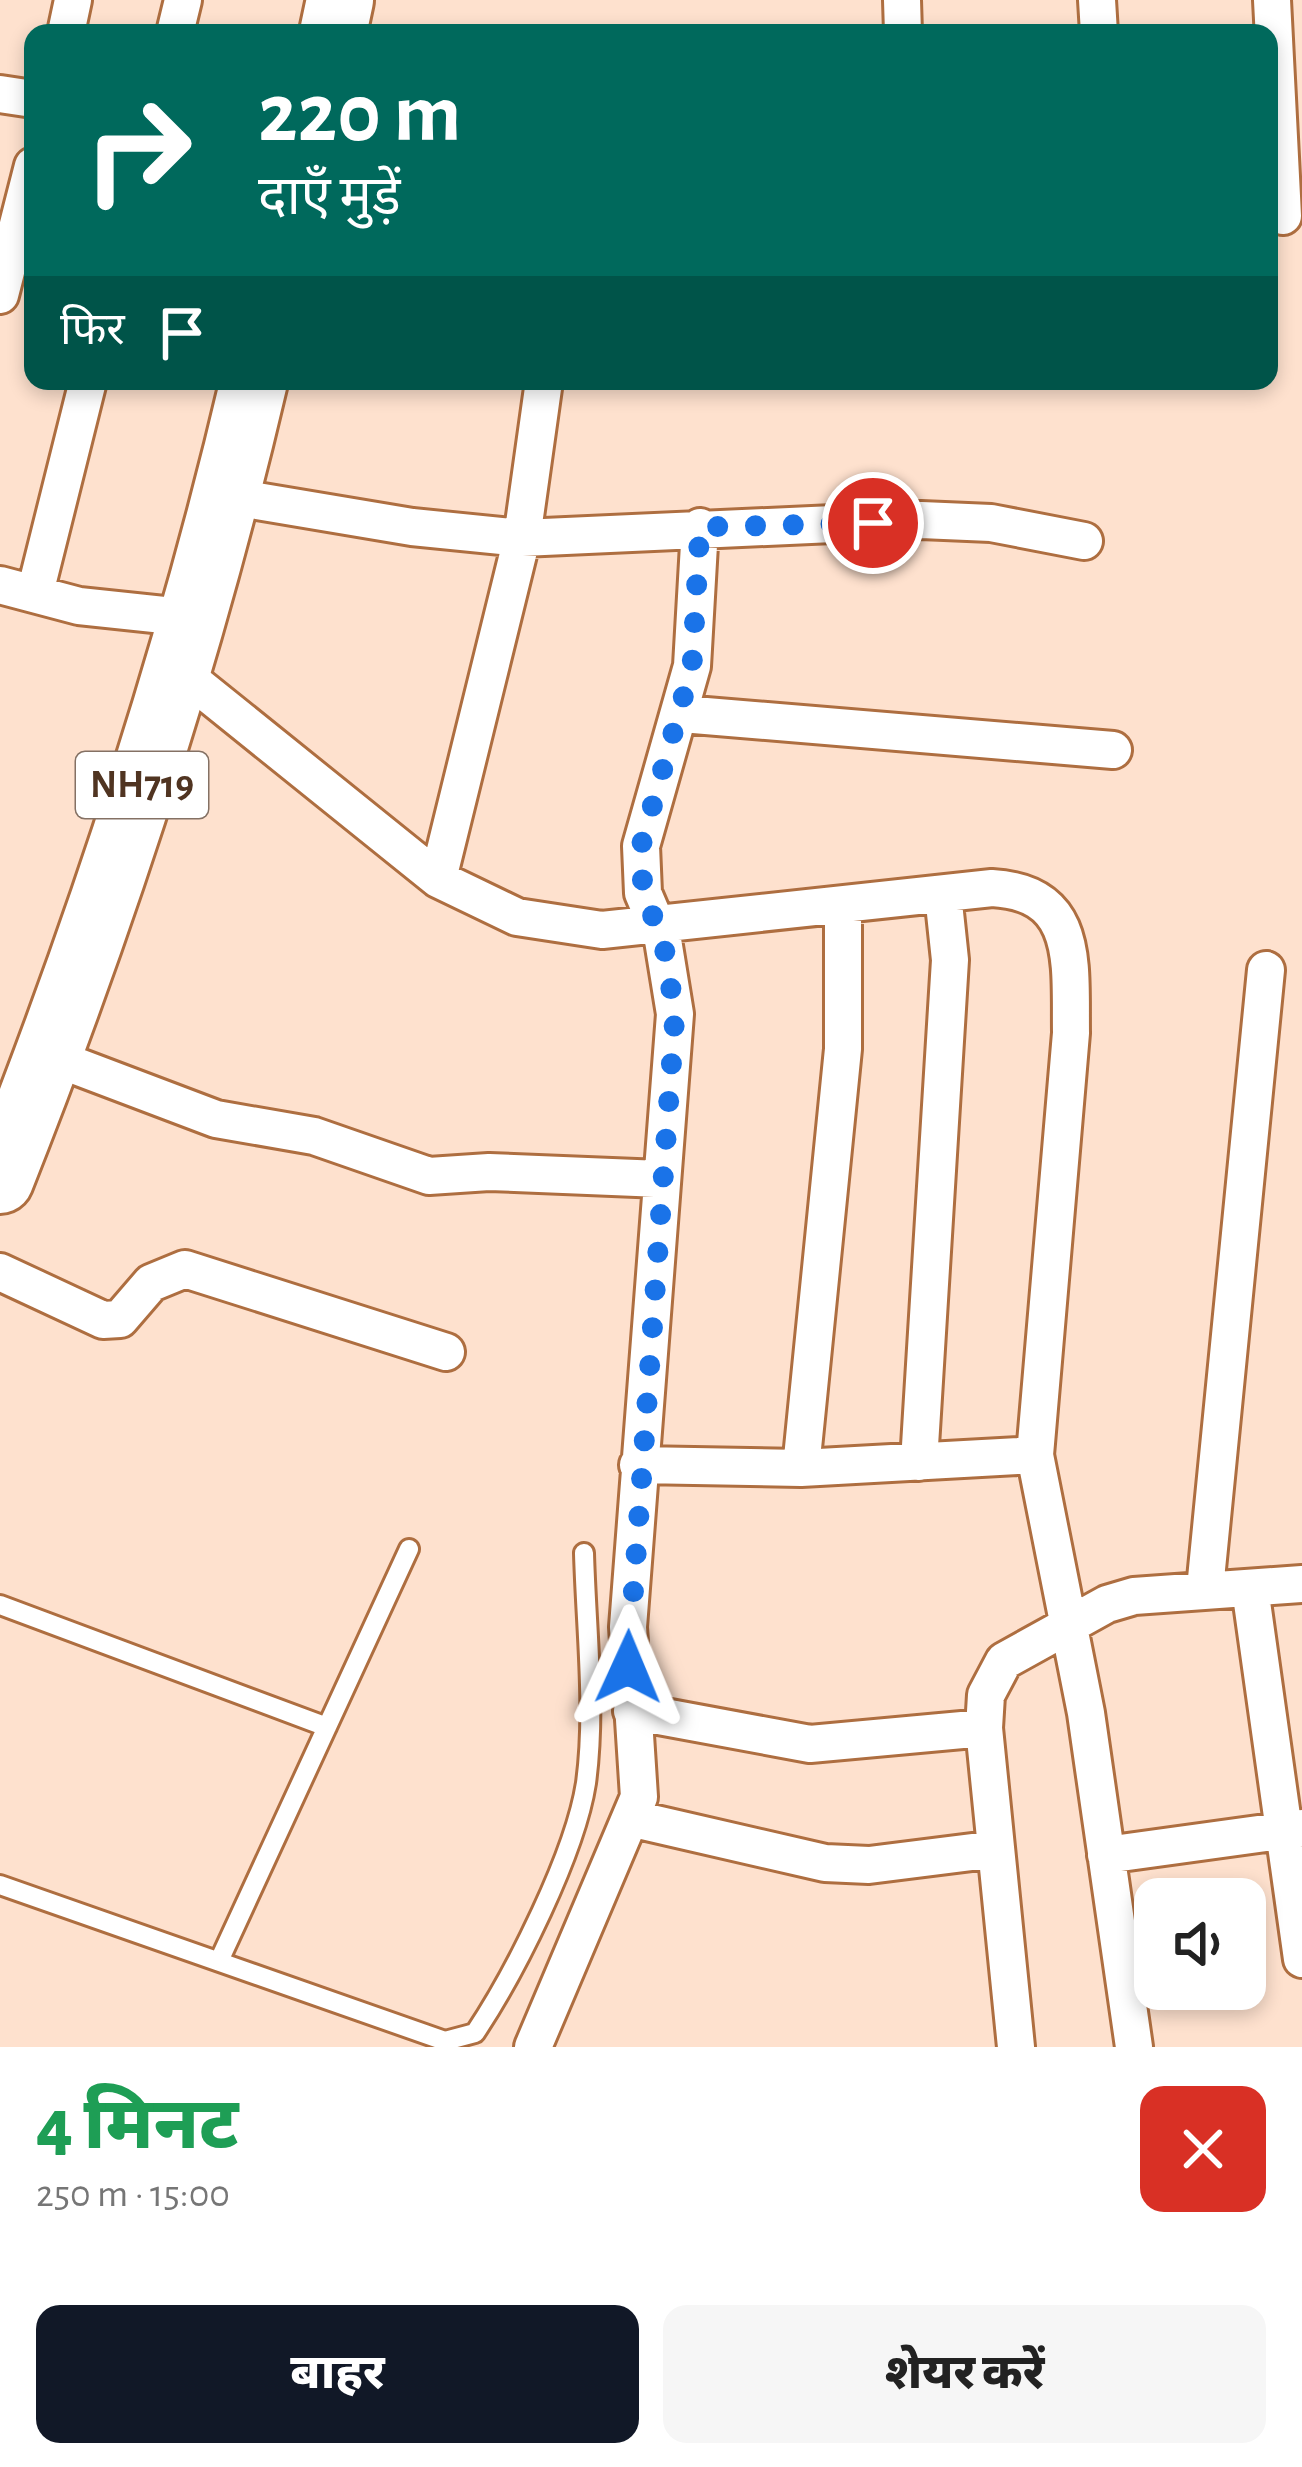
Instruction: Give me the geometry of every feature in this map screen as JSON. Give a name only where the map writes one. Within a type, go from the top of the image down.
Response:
[{"type":"highway","name":"NH719","points":[[0,1180],[25,1086],[118,862],[227,496],[252,390]]},
{"type":"street","points":[[1278,100],[1285,216]]},
{"type":"street","points":[[0,295],[9,223],[24,187]]},
{"type":"street","points":[[85,390],[18,589],[184,643],[438,879],[517,916],[562,927],[656,925],[992,888],[1024,890],[1044,899],[1058,918],[1070,977],[1071,1034],[1035,1455],[1038,1491],[1070,1624],[1134,2047]]},
{"type":"street","points":[[438,879],[522,538],[543,390]]},
{"type":"street","points":[[227,496],[412,527],[522,538],[700,527],[953,521],[1084,541]]},
{"type":"street","points":[[532,2047],[634,1819],[639,1772],[628,1628],[675,1014],[671,973],[643,893],[641,846],[682,714],[698,609],[700,527]]},
{"type":"street","points":[[682,714],[1113,750]]},
{"type":"street","points":[[919,1462],[950,960],[944,894]]},
{"type":"street","points":[[801,1468],[843,1049],[843,905]]},
{"type":"street","points":[[1204,1589],[1266,970]]},
{"type":"street","points":[[25,1086],[314,1136],[428,1176],[489,1172],[661,1179]]},
{"type":"street","points":[[0,1272],[103,1320],[120,1318],[151,1283],[185,1269],[446,1352]]},
{"type":"street","points":[[638,1465],[801,1468],[1035,1455]]},
{"type":"street","points":[[1016,2047],[984,1729],[986,1695],[1004,1661],[1070,1624],[1134,1597],[1302,1584]]},
{"type":"street","points":[[1250,1588],[1293,1829],[1302,1959]]},
{"type":"street","points":[[632,1711],[810,1744],[984,1729]]},
{"type":"street","points":[[634,1819],[825,1863],[869,1865],[996,1849]]},
{"type":"street","points":[[1106,1855],[1293,1829]]},
{"type":"lane","points":[[219,1961],[410,1549]]},
{"type":"lane","points":[[0,1885],[445,2041],[475,2033],[495,2002],[558,1868],[586,1781],[584,1553]]},
{"type":"lane","points":[[0,1604],[327,1727]]},
{"type":"route","points":[[628,1667],[638,1465],[675,1014],[663,940],[643,893],[641,846],[686,699],[698,609],[700,527],[873,523]]}]
